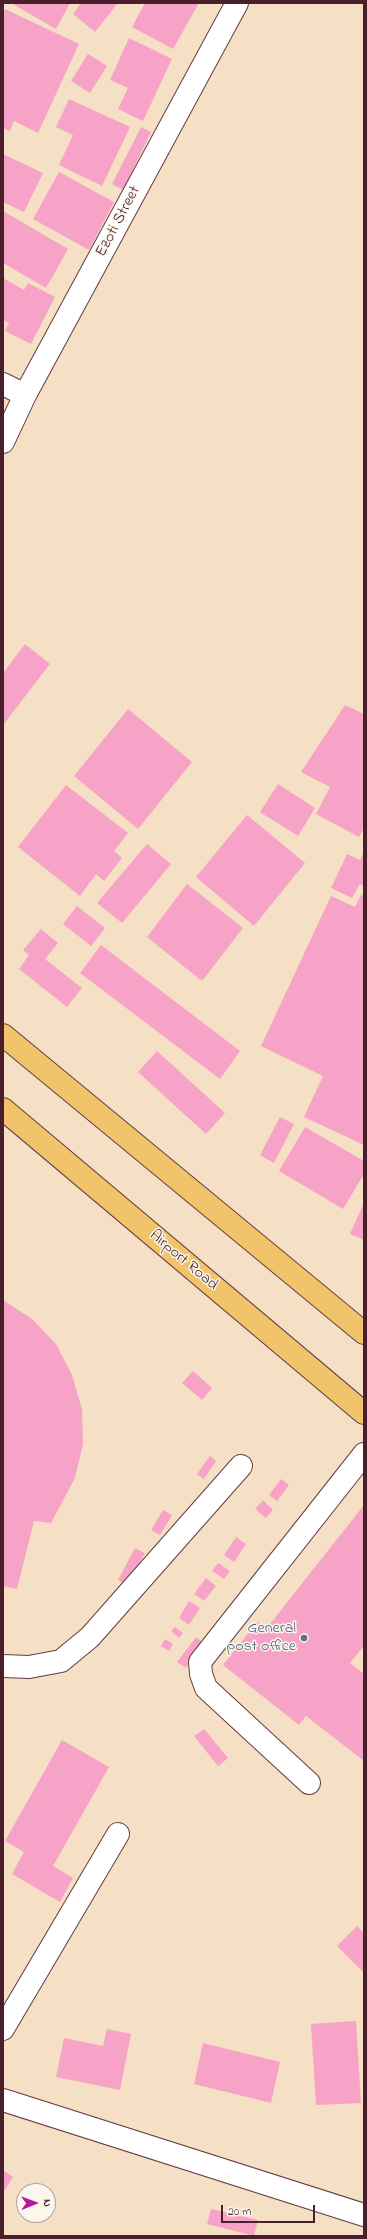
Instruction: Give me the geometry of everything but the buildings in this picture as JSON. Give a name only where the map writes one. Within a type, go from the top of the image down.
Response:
[{"type":"main road","points":[[3,1035],[364,1333]]},
{"type":"main road","name":"Airport Road","points":[[3,1109],[364,1413]]},
{"type":"street","name":"Ezoti Street","points":[[3,442],[26,395],[237,3]]},
{"type":"street","points":[[3,384],[26,395]]},
{"type":"street","points":[[310,1783],[206,1688],[201,1674],[200,1662],[364,1454]]},
{"type":"street","points":[[3,1666],[29,1667],[61,1661],[90,1637],[241,1466]]},
{"type":"street","points":[[3,2029],[118,1834]]},
{"type":"street","points":[[3,2100],[364,2215]]},
{"type":"place","name":"General post office","points":[[304,1638]]}]
